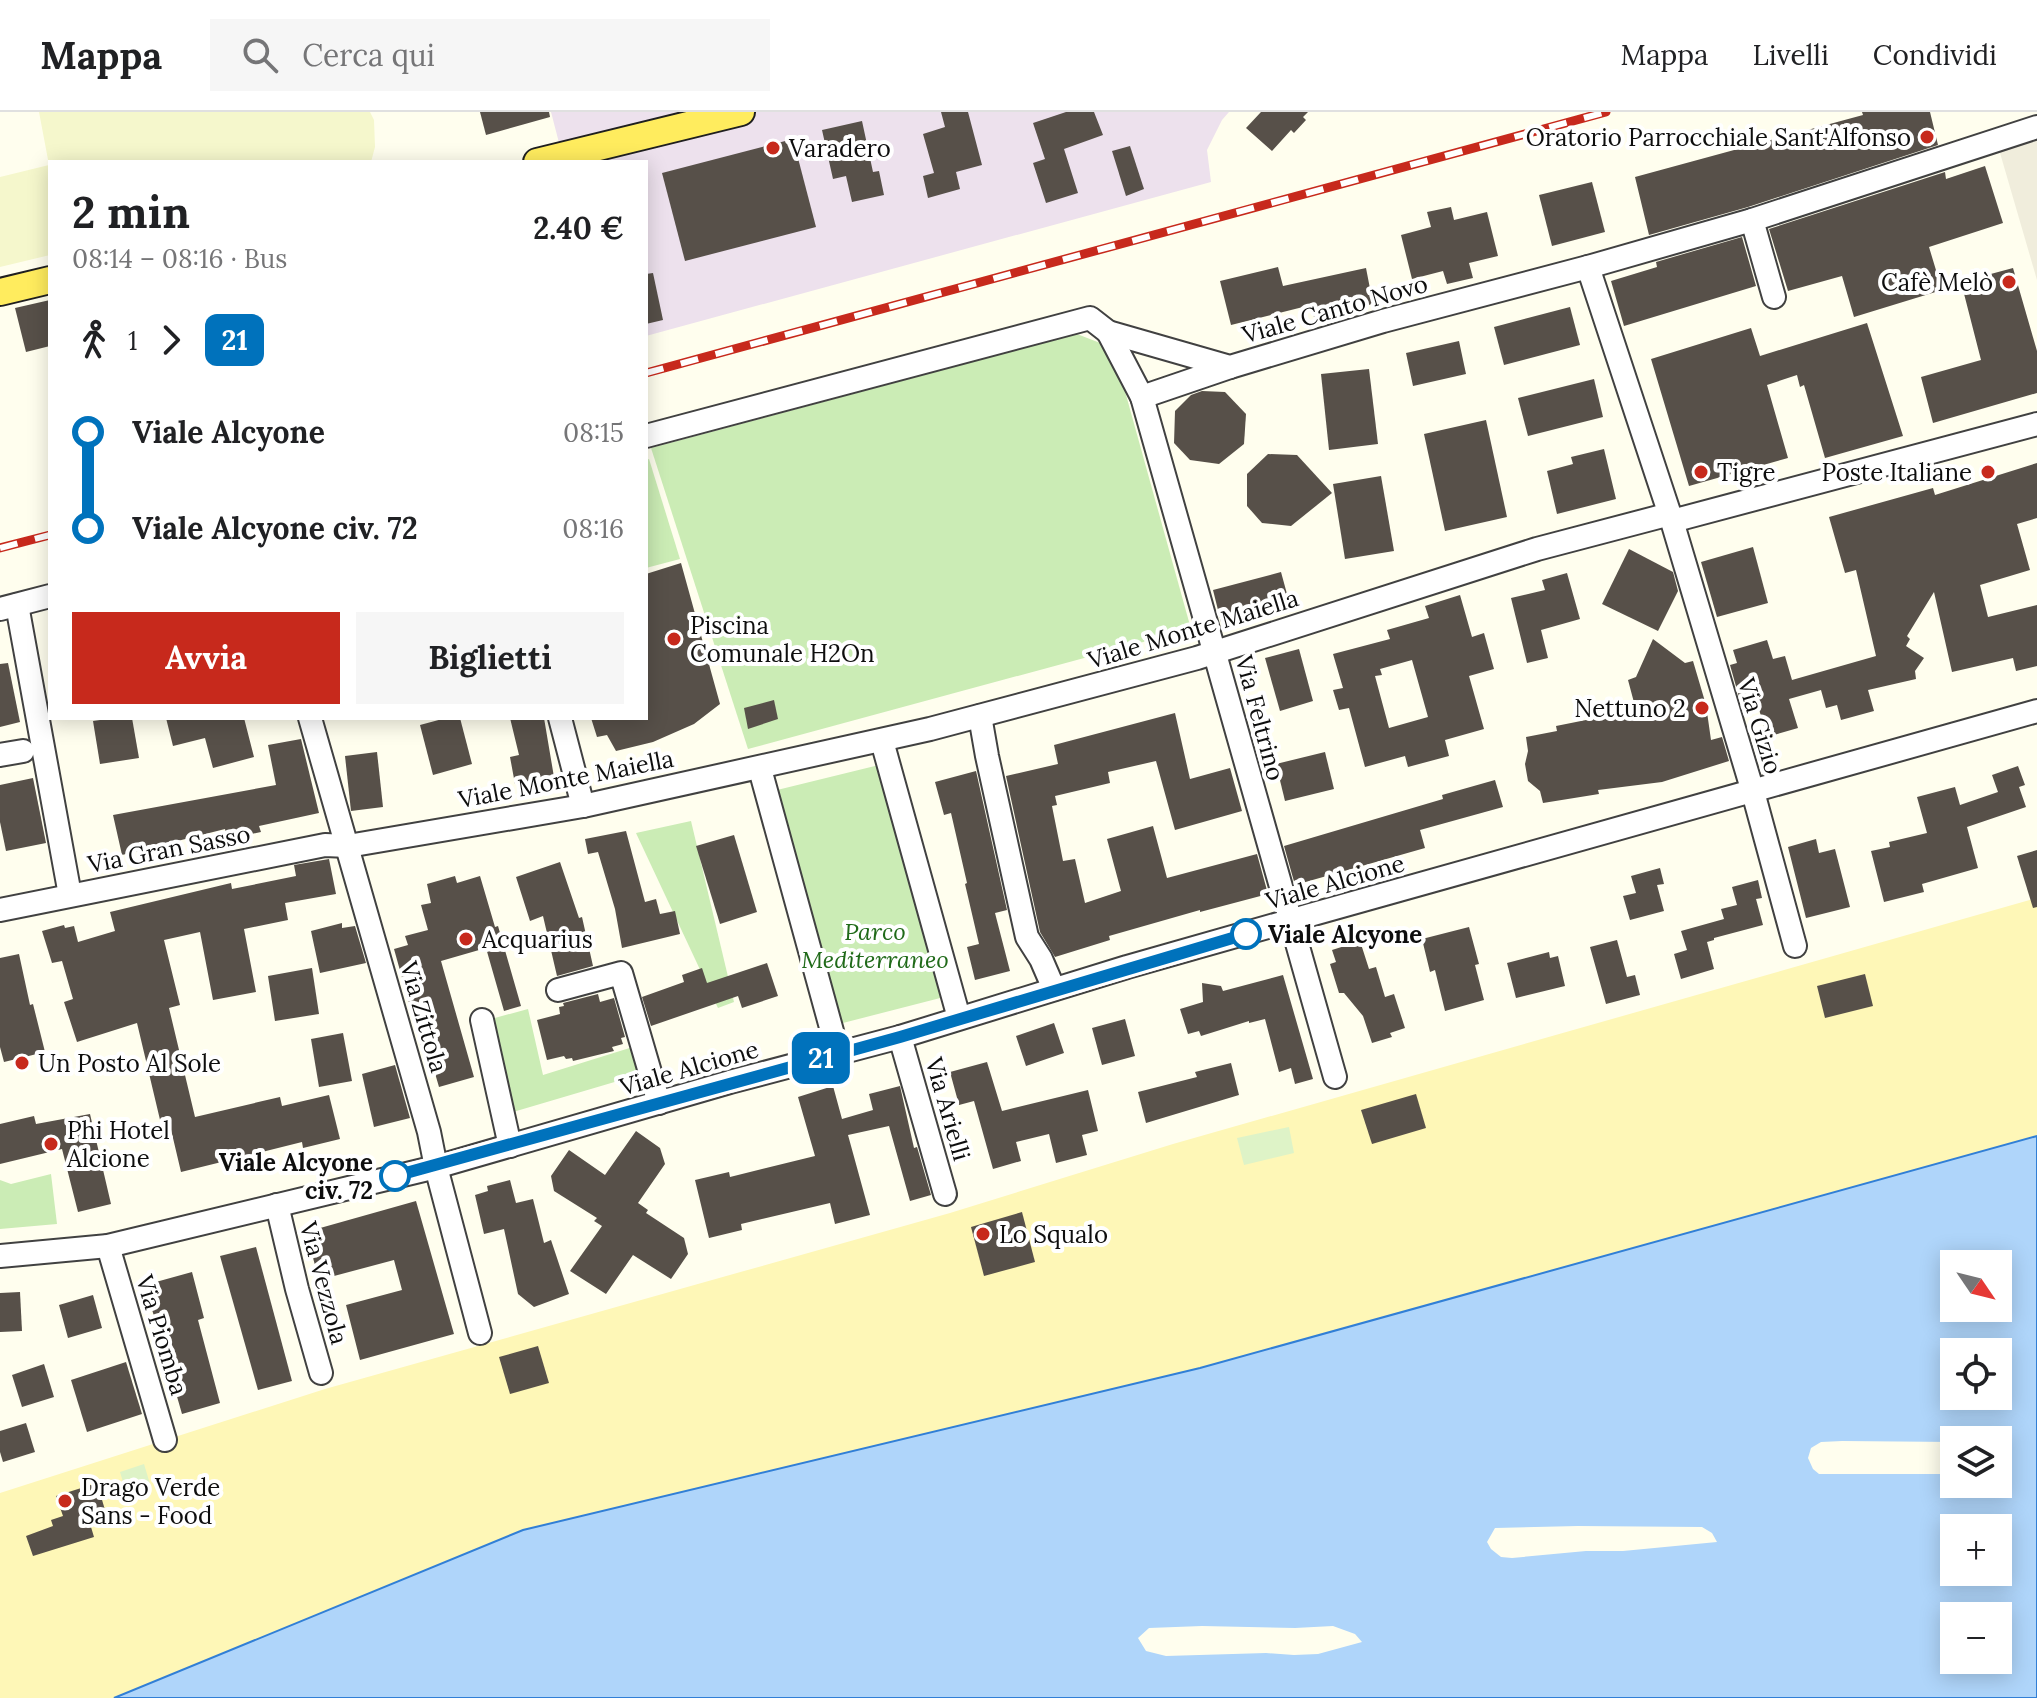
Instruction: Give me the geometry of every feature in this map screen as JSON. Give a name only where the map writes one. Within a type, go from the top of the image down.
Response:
[{"type":"main road","points":[[545,160],[741,112]]},
{"type":"main road","points":[[0,292],[48,280]]},
{"type":"street","name":"Viale Canto Novo","points":[[648,435],[1090,318],[1108,332],[1230,367],[1383,321],[1752,220],[2037,127]]},
{"type":"street","points":[[1752,220],[1774,297]]},
{"type":"street","name":"Via Gizio","points":[[1588,267],[1671,517],[1753,792],[1795,946]]},
{"type":"street","name":"Via Feltrino","points":[[1108,332],[1142,397],[1335,1077]]},
{"type":"street","points":[[1142,397],[1230,367]]},
{"type":"street","name":"Viale Monte Maiella","points":[[348,846],[583,806],[882,741],[1215,651],[1537,549],[2037,424]]},
{"type":"street","points":[[48,597],[8,607],[70,895]]},
{"type":"street","name":"Viale Alcione","points":[[0,1256],[108,1246],[436,1167],[900,1037],[1289,921],[2037,711]]},
{"type":"street","points":[[980,716],[1027,937],[1054,989]]},
{"type":"street","name":"Via Zittola","points":[[311,720],[429,1132],[480,1333]]},
{"type":"street","points":[[561,720],[583,806]]},
{"type":"street","points":[[882,741],[959,1018]]},
{"type":"street","points":[[0,755],[23,751]]},
{"type":"street","points":[[760,769],[838,1053]]},
{"type":"street","name":"Via Gran Sasso","points":[[2,910],[325,845],[348,846]]},
{"type":"street","points":[[0,887],[2,910]]},
{"type":"street","points":[[558,990],[621,973],[659,1103]]},
{"type":"street","points":[[482,1020],[510,1146]]},
{"type":"street","name":"Via Arielli","points":[[900,1037],[945,1194]]},
{"type":"street","name":"Via Vezzola","points":[[277,1205],[321,1373]]},
{"type":"street","name":"Via Piomba","points":[[108,1246],[165,1440]]},
{"type":"shaded area","points":[[551,112],[1229,112],[1207,150],[1211,182],[648,335],[648,160],[563,160]]},
{"type":"shaded area","points":[[2037,135],[2037,280],[1998,146]]},
{"type":"green space","points":[[39,112],[370,112],[374,120],[375,147],[372,160],[48,160]]},
{"type":"green space","points":[[48,165],[48,255],[0,267],[0,177]]},
{"type":"green space","points":[[1077,334],[1113,348],[1191,629],[748,749],[651,448]]},
{"type":"green space","points":[[648,459],[680,559],[648,567]]},
{"type":"green space","name":"Parco Mediterraneo","points":[[879,765],[948,996],[839,1024],[773,791]]},
{"type":"green space","points":[[691,821],[734,1002],[718,1008],[636,833]]},
{"type":"green space","points":[[528,1009],[543,1075],[636,1046],[645,1073],[506,1114],[491,1019]]},
{"type":"green space","points":[[1289,1127],[1294,1153],[1244,1165],[1237,1138]]},
{"type":"green space","points":[[51,1174],[57,1224],[0,1229],[0,1180],[11,1184]]},
{"type":"green space","points":[[144,1464],[150,1484],[126,1492],[120,1472]]},
{"type":"sand","points":[[2037,898],[2037,1136],[1200,1368],[523,1530],[114,1698],[0,1698],[0,1493],[325,1389],[950,1213],[1173,1144]]},
{"type":"water","points":[[2037,1136],[2037,1698],[114,1698],[523,1530],[1200,1368]]},
{"type":"pier","points":[[1821,1442],[1940,1442],[1940,1474],[1819,1474],[1808,1458],[1811,1448]]},
{"type":"pier","points":[[1702,1527],[1712,1533],[1717,1542],[1512,1558],[1501,1557],[1487,1542],[1495,1528]]},
{"type":"pier","points":[[1333,1626],[1355,1634],[1362,1642],[1318,1654],[1166,1656],[1146,1651],[1138,1638],[1149,1628]]},
{"type":"building","points":[[480,112],[549,112],[550,117],[486,135]]},
{"type":"building","points":[[941,112],[968,112],[982,165],[956,172],[960,189],[928,198],[923,176],[934,173],[923,134],[945,127]]},
{"type":"building","points":[[1066,112],[1094,112],[1103,135],[1064,149],[1078,193],[1046,203],[1033,163],[1045,159],[1033,123]]},
{"type":"building","points":[[1261,112],[1308,112],[1303,117],[1306,120],[1294,133],[1291,130],[1272,151],[1246,128]]},
{"type":"building","points":[[1862,112],[1930,112],[1938,145],[1748,207],[1649,235],[1635,177],[1863,115]]},
{"type":"building","points":[[862,121],[873,172],[879,171],[884,195],[852,202],[846,176],[833,179],[822,130]]},
{"type":"building","points":[[793,139],[816,227],[685,261],[662,173]]},
{"type":"building","points":[[1130,146],[1144,189],[1126,196],[1112,151]]},
{"type":"building","points":[[1985,166],[2003,223],[1929,247],[1942,290],[1854,317],[1842,276],[1788,291],[1769,229],[1945,172],[1946,179]]},
{"type":"building","points":[[1592,182],[1605,232],[1552,246],[1539,195]]},
{"type":"building","points":[[1451,207],[1454,220],[1487,212],[1498,256],[1469,263],[1473,278],[1447,284],[1443,271],[1412,279],[1401,235],[1431,227],[1427,212]]},
{"type":"building","points":[[1742,237],[1756,286],[1624,326],[1611,281],[1657,267],[1656,262]]},
{"type":"building","points":[[1278,267],[1283,286],[1366,268],[1373,304],[1314,317],[1311,305],[1231,325],[1220,281]]},
{"type":"building","points":[[2013,268],[2037,351],[2037,393],[1933,423],[1921,377],[1981,360],[1961,282]]},
{"type":"building","points":[[653,273],[663,320],[648,324],[648,274]]},
{"type":"building","points":[[48,300],[48,346],[26,352],[15,308]]},
{"type":"building","points":[[1570,307],[1580,345],[1504,365],[1494,327]]},
{"type":"building","points":[[1867,323],[1903,436],[1825,458],[1804,385],[1800,387],[1797,375],[1767,385],[1788,458],[1689,486],[1651,359],[1751,328],[1760,356]]},
{"type":"building","points":[[1459,341],[1466,374],[1413,386],[1406,353]]},
{"type":"building","points":[[1369,369],[1378,444],[1329,450],[1321,374]]},
{"type":"building","points":[[1594,379],[1603,417],[1528,436],[1518,398]]},
{"type":"building","points":[[1202,391],[1225,392],[1246,414],[1244,444],[1219,464],[1190,460],[1174,443],[1175,411],[1191,395]]},
{"type":"building","points":[[1486,420],[1507,517],[1445,531],[1424,434]]},
{"type":"building","points":[[1604,449],[1616,499],[1557,514],[1547,471],[1573,464],[1571,457]]},
{"type":"building","points":[[1268,454],[1297,455],[1332,493],[1291,526],[1262,523],[1247,506],[1247,474]]},
{"type":"building","points":[[2037,463],[2037,518],[2017,524],[2030,570],[1980,585],[1988,617],[2037,605],[2037,666],[2016,671],[2013,658],[1952,672],[1934,592],[1907,636],[1910,639],[1906,646],[1924,658],[1915,671],[1916,679],[1868,690],[1874,711],[1841,720],[1837,705],[1826,708],[1821,690],[1789,699],[1798,728],[1767,737],[1754,692],[1739,697],[1730,665],[1737,663],[1733,650],[1767,640],[1773,659],[1785,656],[1792,680],[1876,656],[1856,570],[1845,573],[1829,517],[1933,488],[1935,495]]},
{"type":"building","points":[[1381,476],[1394,551],[1345,559],[1333,484]]},
{"type":"building","points":[[1753,547],[1768,603],[1717,617],[1701,562]]},
{"type":"building","points":[[1629,549],[1673,572],[1678,591],[1658,631],[1602,604]]},
{"type":"building","name":"Piscina Comunale H2On","points":[[681,563],[720,704],[694,724],[653,742],[616,751],[607,735],[597,737],[592,720],[648,720],[648,573]]},
{"type":"building","points":[[1281,572],[1290,605],[1221,622],[1213,590]]},
{"type":"building","points":[[1567,573],[1580,619],[1541,630],[1548,658],[1527,663],[1511,598],[1545,590],[1542,580]]},
{"type":"building","points":[[1460,595],[1472,637],[1484,633],[1494,669],[1469,676],[1484,729],[1445,740],[1449,756],[1408,767],[1405,756],[1365,767],[1349,708],[1339,710],[1333,690],[1343,688],[1333,654],[1390,639],[1387,630],[1429,618],[1425,606]],"holes":[[[1412,660],[1428,717],[1389,728],[1375,676],[1382,675],[1380,669]]]},
{"type":"building","points":[[1653,639],[1685,663],[1693,661],[1706,705],[1711,740],[1722,737],[1729,761],[1662,782],[1598,790],[1599,794],[1543,803],[1540,791],[1528,781],[1526,737],[1557,731],[1556,726],[1636,710],[1628,680],[1636,677]]},
{"type":"building","points":[[1299,649],[1313,701],[1280,711],[1265,658]]},
{"type":"building","points":[[8,663],[20,722],[0,727],[0,664]]},
{"type":"building","points":[[774,700],[778,719],[748,729],[744,708]]},
{"type":"building","points":[[1175,713],[1190,779],[1230,768],[1242,811],[1175,830],[1156,761],[1108,772],[1110,783],[1055,796],[1057,805],[1052,806],[1063,861],[1075,859],[1085,903],[1121,891],[1107,839],[1153,826],[1167,878],[1257,854],[1268,894],[1109,936],[1110,940],[1055,957],[1040,932],[1006,776],[1058,764],[1054,745]]},
{"type":"building","points":[[132,720],[139,758],[100,764],[93,721]]},
{"type":"building","points":[[166,720],[245,720],[254,757],[213,768],[205,738],[173,746]]},
{"type":"building","points":[[439,720],[461,720],[472,764],[433,775],[420,725]]},
{"type":"building","points":[[510,720],[544,720],[554,777],[515,784],[510,757],[519,755]]},
{"type":"building","points":[[301,739],[319,813],[259,826],[261,832],[227,839],[225,829],[122,855],[113,815],[276,785],[268,745]]},
{"type":"building","points":[[377,752],[383,807],[351,811],[345,756]]},
{"type":"building","points":[[1325,752],[1334,789],[1285,801],[1276,764]]},
{"type":"building","points":[[2018,766],[2025,785],[2019,787],[2026,807],[1967,827],[1978,868],[1922,884],[1924,892],[1884,902],[1871,851],[1890,847],[1889,842],[1927,833],[1917,797],[1955,787],[1960,805],[1998,792],[1992,775]]},
{"type":"building","points":[[976,771],[1007,910],[995,913],[1010,971],[975,980],[967,947],[979,944],[967,883],[951,813],[944,815],[935,782]]},
{"type":"building","points":[[33,778],[46,843],[6,851],[0,822],[0,785]]},
{"type":"building","points":[[1495,780],[1503,807],[1420,830],[1425,848],[1295,885],[1284,846],[1443,799],[1442,795]]},
{"type":"building","points":[[626,831],[645,902],[656,899],[660,914],[675,911],[680,934],[622,948],[615,909],[598,852],[588,854],[585,839]]},
{"type":"building","points":[[734,835],[757,912],[720,924],[696,846]]},
{"type":"building","points":[[1816,839],[1819,853],[1835,849],[1850,907],[1806,918],[1788,847]]},
{"type":"building","points":[[2037,850],[2037,907],[2033,908],[2017,856]]},
{"type":"building","points":[[329,859],[336,894],[285,903],[288,920],[244,929],[256,992],[213,1000],[200,932],[164,940],[180,1005],[169,1008],[195,1117],[280,1097],[282,1106],[329,1095],[340,1139],[303,1148],[302,1142],[181,1172],[169,1121],[161,1124],[137,1023],[77,1042],[64,1002],[73,999],[62,961],[52,963],[42,931],[64,925],[65,928],[74,926],[78,942],[115,931],[110,912],[231,883],[232,889],[296,876],[294,865]]},
{"type":"building","points":[[560,862],[579,918],[582,917],[593,966],[557,976],[543,916],[530,921],[516,877]]},
{"type":"building","points":[[1660,868],[1664,884],[1657,885],[1664,911],[1630,920],[1623,896],[1636,893],[1631,876]]},
{"type":"building","points":[[455,876],[457,883],[480,876],[521,1006],[504,1011],[486,948],[441,961],[474,1077],[439,1087],[432,1063],[426,1064],[394,949],[408,945],[405,936],[428,930],[421,905],[431,903],[427,884]]},
{"type":"building","points":[[1758,880],[1762,898],[1756,899],[1763,925],[1707,942],[1714,969],[1681,979],[1674,954],[1687,950],[1681,931],[1724,919],[1721,909],[1737,905],[1732,887]]},
{"type":"building","points":[[342,923],[342,928],[355,926],[366,963],[320,973],[311,931]]},
{"type":"building","points":[[1469,927],[1484,1000],[1445,1011],[1435,970],[1430,972],[1422,939]]},
{"type":"building","points":[[1617,940],[1627,977],[1635,975],[1640,995],[1606,1004],[1590,947]]},
{"type":"building","points":[[1351,944],[1352,947],[1361,944],[1369,969],[1376,967],[1385,997],[1394,994],[1405,1028],[1390,1033],[1392,1037],[1372,1043],[1363,1016],[1344,993],[1339,993],[1330,964],[1336,962],[1332,950]]},
{"type":"building","points":[[1549,952],[1550,958],[1558,956],[1565,986],[1516,998],[1507,963]]},
{"type":"building","points":[[19,954],[30,1005],[33,1004],[45,1052],[4,1062],[0,1047],[0,958]]},
{"type":"building","points":[[767,963],[778,996],[742,1008],[738,996],[651,1026],[642,997],[684,982],[682,975],[702,968],[707,983]]},
{"type":"building","points":[[312,968],[319,1014],[275,1021],[268,976]]},
{"type":"building","points":[[1865,974],[1873,1006],[1825,1018],[1817,986]]},
{"type":"building","points":[[1283,975],[1313,1079],[1295,1084],[1291,1068],[1279,1072],[1265,1019],[1201,1036],[1199,1031],[1188,1034],[1180,1009],[1203,1002],[1202,983],[1221,986],[1223,991]]},
{"type":"building","points":[[598,994],[600,1002],[614,998],[625,1037],[621,1038],[623,1044],[612,1047],[614,1051],[573,1061],[564,1056],[547,1060],[537,1020],[560,1014],[559,1007],[564,1006],[563,1003]]},
{"type":"building","points":[[1125,1019],[1135,1056],[1102,1065],[1092,1028]]},
{"type":"building","points":[[1054,1023],[1064,1053],[1026,1066],[1016,1036]]},
{"type":"building","points":[[343,1033],[352,1081],[319,1087],[311,1039]]},
{"type":"building","points":[[987,1062],[1002,1111],[1088,1090],[1098,1131],[1082,1135],[1087,1155],[1056,1163],[1049,1134],[1016,1142],[1021,1161],[993,1169],[974,1101],[959,1105],[950,1072]]},
{"type":"building","points":[[1231,1063],[1239,1095],[1146,1123],[1138,1092],[1197,1077],[1195,1072]]},
{"type":"building","points":[[395,1065],[410,1118],[374,1127],[362,1074]]},
{"type":"building","points":[[833,1086],[842,1119],[873,1110],[869,1094],[900,1086],[914,1148],[917,1147],[931,1195],[910,1201],[889,1126],[848,1135],[870,1215],[835,1224],[830,1203],[741,1224],[742,1230],[709,1238],[695,1180],[729,1172],[730,1177],[815,1156],[798,1097]]},
{"type":"building","points":[[1416,1094],[1426,1128],[1372,1144],[1361,1110]]},
{"type":"building","points":[[90,1114],[111,1204],[78,1212],[62,1149],[0,1164],[0,1124],[34,1116],[36,1124]]},
{"type":"building","points":[[636,1131],[660,1148],[665,1164],[638,1203],[648,1210],[646,1213],[684,1238],[688,1254],[671,1279],[633,1255],[606,1294],[570,1271],[602,1226],[594,1221],[597,1218],[554,1191],[551,1176],[569,1150],[605,1175]]},
{"type":"building","points":[[510,1180],[516,1203],[533,1199],[544,1243],[551,1240],[569,1294],[534,1307],[518,1294],[504,1229],[484,1234],[475,1195],[488,1191],[487,1186]]},
{"type":"building","points":[[416,1201],[454,1334],[360,1360],[346,1305],[402,1290],[394,1260],[319,1280],[306,1232]]},
{"type":"building","points":[[1022,1212],[1035,1262],[984,1276],[971,1227]]},
{"type":"building","points":[[256,1247],[292,1381],[258,1390],[220,1256]]},
{"type":"building","points":[[192,1272],[204,1318],[198,1320],[220,1403],[182,1414],[145,1285]]},
{"type":"building","points":[[20,1292],[22,1331],[0,1332],[0,1293]]},
{"type":"building","points":[[93,1295],[102,1328],[68,1338],[59,1305]]},
{"type":"building","points":[[538,1346],[549,1383],[510,1394],[499,1357]]},
{"type":"building","points":[[126,1362],[142,1414],[87,1432],[71,1380]]},
{"type":"building","points":[[44,1364],[54,1397],[22,1407],[12,1375]]},
{"type":"building","points":[[26,1423],[35,1452],[3,1462],[0,1431]]},
{"type":"building","points":[[97,1483],[108,1520],[91,1527],[94,1537],[33,1556],[26,1536],[53,1526],[51,1520],[63,1516],[56,1496]]},
{"type":"railway","points":[[648,372],[1606,112]]},
{"type":"railway","points":[[0,548],[48,536]]},
{"type":"bus line","name":"21","points":[[395,1176],[900,1037],[1246,934]]},
{"type":"place","name":"Oratorio Parrocchiale Sant'Alfonso","points":[[1927,137]]},
{"type":"place","name":"Varadero","points":[[773,148]]},
{"type":"place","name":"Cafè Melò","points":[[2009,282]]},
{"type":"place","name":"Tigre","points":[[1701,472]]},
{"type":"place","name":"Poste Italiane","points":[[1988,472]]},
{"type":"place","name":"Piscina Comunale H2On","points":[[674,639]]},
{"type":"place","name":"Nettuno 2","points":[[1702,708]]},
{"type":"place","name":"Viale Alcyone","points":[[1246,934]]},
{"type":"place","name":"Acquarius","points":[[466,939]]},
{"type":"place","name":"Un Posto Al Sole","points":[[22,1063]]},
{"type":"place","name":"Phi Hotel Alcione","points":[[51,1144]]},
{"type":"place","name":"Viale Alcyone civ. 72","points":[[395,1176]]},
{"type":"place","name":"Lo Squalo","points":[[983,1234]]},
{"type":"place","name":"Drago Verde Sans - Food","points":[[65,1501]]}]
